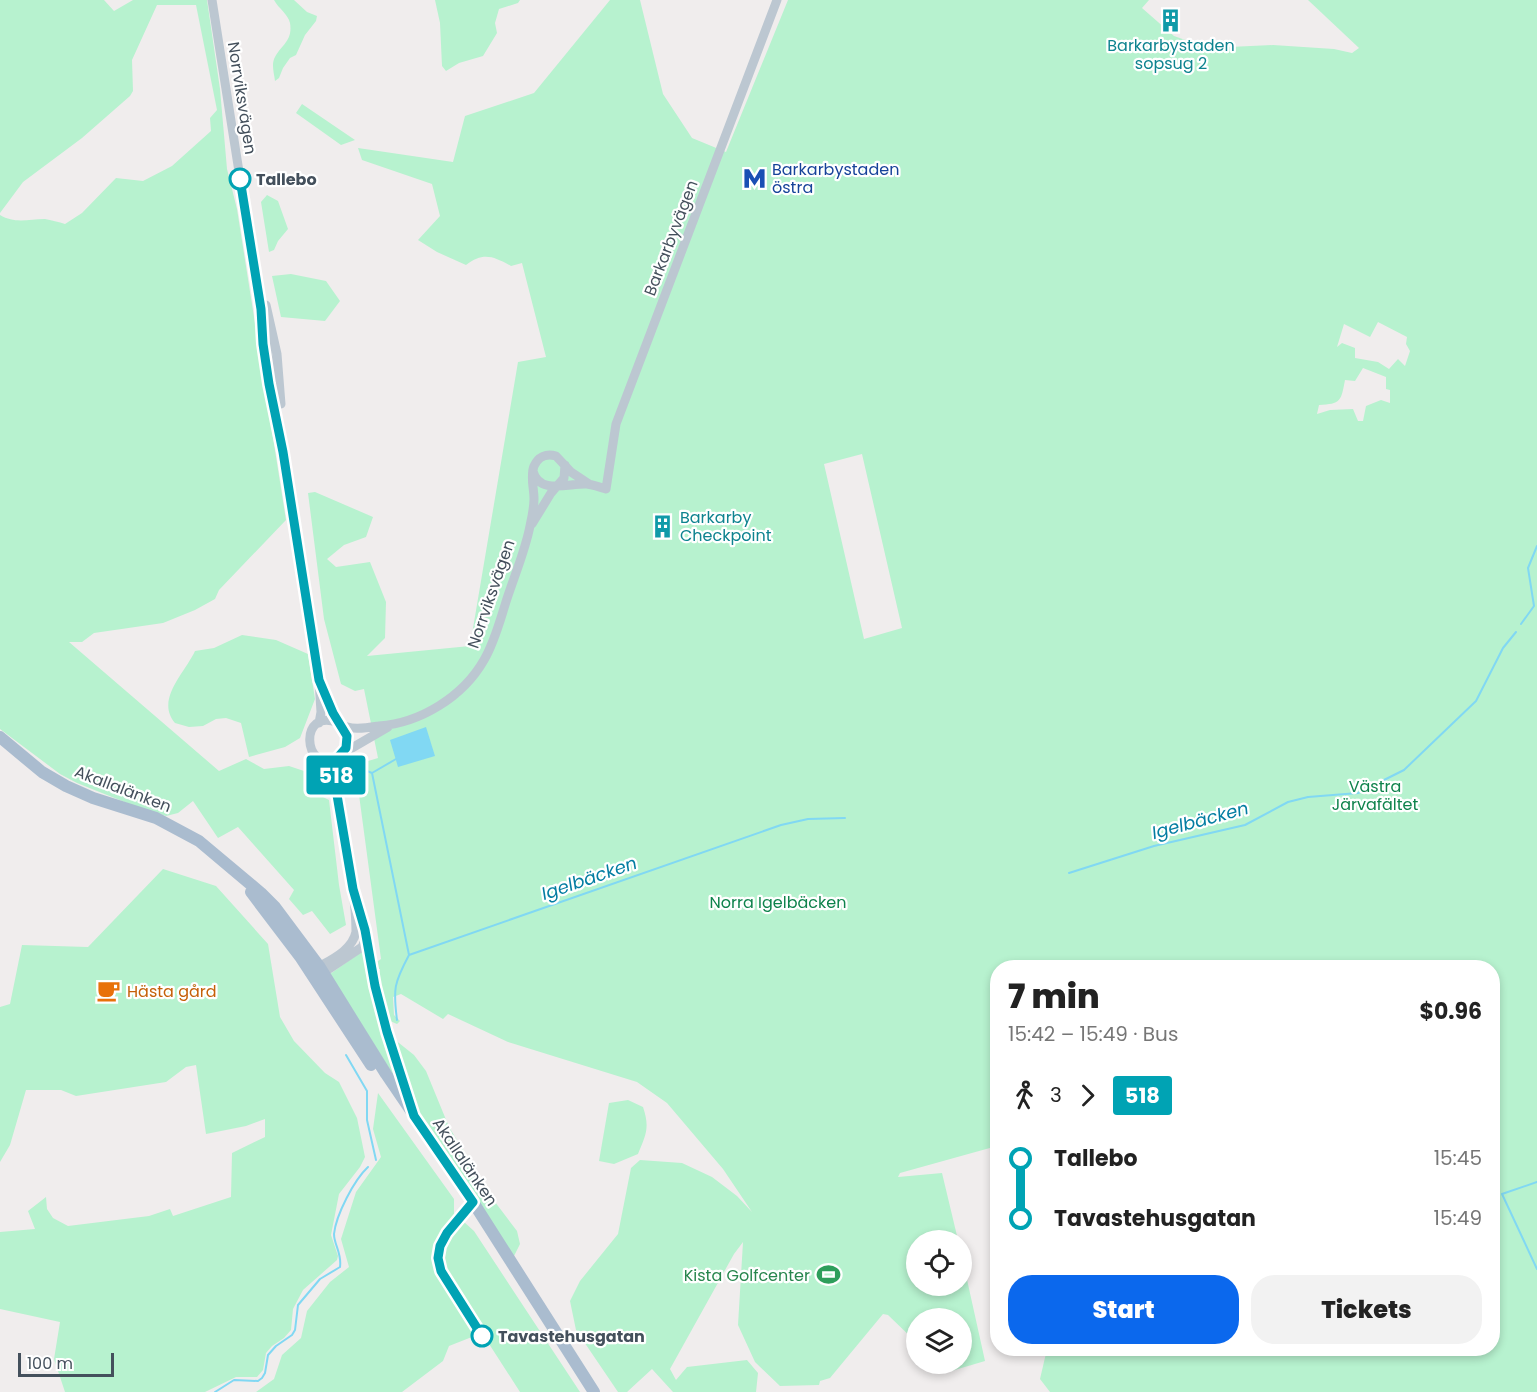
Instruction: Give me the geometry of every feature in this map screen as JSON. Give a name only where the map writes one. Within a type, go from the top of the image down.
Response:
[{"type":"main road","name":"Akallalänken","points":[[0,737],[42,772],[66,786],[93,798],[156,818],[189,835],[235,872],[317,972],[502,1247],[594,1392]]},
{"type":"main road","name":"Akallalänken","points":[[317,972],[585,1392]]},
{"type":"street","name":"Norrviksvägen","points":[[212,0],[319,680],[321,712],[319,723]]},
{"type":"street","name":"Barkarbyvägen","points":[[589,484],[606,489],[616,423],[777,0]]},
{"type":"street","name":"Norrviksvägen","points":[[249,236],[277,354],[286,473]]},
{"type":"street","points":[[546,455],[556,456],[589,484],[551,487],[541,484],[534,477],[533,471],[537,461],[546,455]]},
{"type":"street","name":"Norrviksvägen","points":[[530,528],[556,485],[564,478],[565,464]]},
{"type":"street","name":"Norrviksvägen","points":[[341,755],[391,725],[423,714],[450,699],[483,663],[496,634],[530,528],[534,499],[533,471]]},
{"type":"street","name":"Norrviksvägen","points":[[319,680],[340,725],[360,728],[391,725]]},
{"type":"street","points":[[317,972],[349,947],[355,938],[356,924],[336,775],[341,755],[348,742],[345,730],[340,725],[329,721],[319,723],[314,727],[309,738],[311,749],[329,774],[337,795]]},
{"type":"street","points":[[319,758],[330,760],[341,755]]},
{"type":"street","points":[[353,889],[387,1032],[414,1116]]},
{"type":"street","points":[[317,972],[362,947],[366,938]]},
{"type":"green space","points":[[0,0],[104,0],[114,11],[133,0],[207,0],[220,89],[227,169],[237,209],[286,520],[219,590],[215,599],[163,623],[94,633],[82,642],[69,642],[219,771],[246,759],[264,769],[289,766],[319,776],[323,797],[329,800],[346,925],[330,934],[312,911],[303,915],[289,899],[294,890],[238,827],[218,838],[193,801],[178,813],[166,816],[77,783],[60,774],[0,729],[0,215],[16,220],[45,219],[65,224],[82,213],[116,178],[143,181],[172,166],[211,131],[210,118],[217,110],[196,5],[157,5],[132,60],[133,91],[130,96],[82,138],[23,182],[0,213]]},
{"type":"green space","points":[[274,0],[294,0],[307,12],[317,16],[296,55],[290,58],[275,81],[274,60],[288,39],[290,23]]},
{"type":"green space","points":[[435,0],[520,0],[518,3],[499,9],[495,23],[497,33],[483,56],[459,63],[446,71],[442,66],[440,23]]},
{"type":"green space","points":[[610,0],[640,0],[663,94],[692,138],[726,152],[788,0],[1149,0],[1142,8],[1174,36],[1208,48],[1273,45],[1334,49],[1352,53],[1359,48],[1308,0],[1537,0],[1537,1392],[1050,1392],[1040,1379],[1045,1356],[1500,1356],[1500,960],[990,960],[990,1148],[900,1173],[898,1177],[942,1173],[956,1230],[906,1230],[906,1296],[971,1296],[985,1361],[972,1365],[972,1308],[906,1308],[906,1332],[888,1315],[883,1314],[830,1378],[820,1381],[819,1385],[780,1386],[755,1362],[738,1325],[743,1242],[734,1254],[670,1369],[676,1380],[687,1367],[747,1360],[758,1373],[756,1392],[673,1392],[652,1369],[627,1392],[618,1392],[576,1330],[570,1301],[580,1281],[618,1234],[631,1168],[640,1160],[682,1163],[712,1177],[737,1196],[752,1212],[723,1169],[667,1103],[637,1082],[508,1042],[448,1014],[443,1019],[401,994],[393,997],[394,1015],[400,1021],[397,1024],[390,1021],[381,988],[380,969],[375,963],[381,959],[355,765],[378,758],[364,689],[355,691],[341,684],[324,619],[308,493],[315,492],[373,517],[366,537],[344,545],[327,559],[336,567],[370,562],[386,602],[385,638],[367,656],[470,646],[518,362],[546,357],[522,263],[511,266],[493,258],[483,257],[466,265],[437,252],[418,240],[440,216],[432,184],[362,160],[358,148],[453,162],[465,116],[534,93]],"holes":[[[1378,322],[1407,337],[1406,344],[1410,351],[1405,366],[1398,359],[1389,369],[1378,362],[1355,358],[1355,348],[1342,343],[1337,347],[1344,324],[1370,337]],[[1363,368],[1386,377],[1386,389],[1390,390],[1390,403],[1381,400],[1366,406],[1363,421],[1358,421],[1353,409],[1330,410],[1317,414],[1319,405],[1332,404],[1339,400],[1345,380],[1355,381]],[[862,454],[902,628],[864,639],[824,464]]]},
{"type":"green space","points":[[302,104],[355,140],[341,145],[296,113]]},
{"type":"green space","points":[[267,195],[278,201],[288,229],[274,250],[269,252],[261,202]]},
{"type":"green space","points":[[291,274],[326,281],[340,301],[325,321],[281,317],[272,276]]},
{"type":"green space","points":[[242,635],[276,640],[308,654],[315,699],[300,738],[285,747],[249,757],[241,723],[226,718],[216,719],[203,726],[189,727],[175,723],[168,705],[174,686],[195,651],[214,648]]},
{"type":"green space","points":[[163,869],[216,886],[268,944],[280,1017],[294,1041],[325,1073],[339,1082],[357,1118],[365,1157],[339,1194],[331,1235],[338,1256],[337,1260],[303,1290],[293,1309],[291,1330],[266,1353],[263,1370],[257,1377],[236,1377],[205,1392],[65,1392],[54,1359],[60,1322],[0,1309],[0,1232],[35,1229],[28,1211],[46,1197],[47,1209],[53,1218],[68,1226],[149,1216],[170,1209],[173,1216],[231,1197],[232,1153],[265,1137],[265,1119],[246,1126],[206,1134],[196,1065],[186,1067],[166,1082],[76,1096],[61,1090],[26,1090],[10,1145],[0,1162],[0,1007],[10,1004],[22,945],[88,947]]},
{"type":"green space","points":[[364,950],[404,1092],[330,974]]},
{"type":"green space","points":[[394,1039],[414,1055],[426,1071],[449,1127],[495,1202],[517,1231],[520,1244],[513,1258],[420,1117]]},
{"type":"green space","points":[[378,1093],[454,1199],[454,1213],[474,1231],[580,1392],[520,1392],[482,1333],[449,1346],[443,1361],[402,1392],[256,1392],[274,1379],[282,1355],[301,1338],[307,1311],[330,1282],[349,1267],[341,1239],[356,1192],[381,1157],[373,1129]]},
{"type":"green space","points":[[628,1100],[643,1107],[646,1120],[645,1136],[638,1154],[614,1164],[599,1161],[609,1103]]},
{"type":"water","points":[[426,727],[435,756],[398,767],[390,740]]},
{"type":"waterway","name":"Igelbäcken","points":[[1521,624],[1534,606],[1528,568],[1537,546]]},
{"type":"waterway","name":"Igelbäcken","points":[[1069,873],[1154,846],[1245,825],[1288,802],[1308,797],[1358,793],[1404,770],[1476,701],[1503,648],[1516,632]]},
{"type":"waterway","points":[[372,773],[396,759]]},
{"type":"waterway","points":[[362,769],[372,773]]},
{"type":"waterway","points":[[372,773],[409,955]]},
{"type":"waterway","name":"Igelbäcken","points":[[397,1020],[396,986],[409,955],[781,825],[808,819],[845,818]]},
{"type":"waterway","name":"Igelbäcken","points":[[346,1055],[367,1091],[367,1120],[376,1160]]},
{"type":"waterway","name":"Igelbäcken","points":[[215,1392],[234,1380],[258,1381],[262,1378],[268,1355],[295,1330],[298,1305],[320,1279],[340,1267],[340,1257],[334,1238],[335,1226],[352,1189],[368,1167]]},
{"type":"waterway","points":[[1537,1182],[1502,1194],[1537,1269]]},
{"type":"bus line","name":"518","points":[[240,179],[261,309],[269,384],[276,410],[319,680],[333,713],[345,730],[348,742],[339,756],[336,775],[337,795],[353,889],[365,930],[375,986],[387,1032],[414,1116],[473,1202],[447,1233],[440,1246],[438,1258],[441,1271],[482,1336]]},
{"type":"place","name":"Barkarbystaden sopsug 2","points":[[1171,20]]},
{"type":"place","name":"Barkarbystaden östra","points":[[754,178]]},
{"type":"place","name":"Tallebo","points":[[240,179]]},
{"type":"place","name":"Barkarby Checkpoint","points":[[662,526]]},
{"type":"place","name":"Hästa gård","points":[[109,991]]},
{"type":"place","name":"Kista Golfcenter","points":[[828,1275]]},
{"type":"place","name":"Tavastehusgatan","points":[[482,1336]]},
{"type":"park label","name":"Västra Järvafältet","points":[[1375,795]]},
{"type":"park label","name":"Norra Igelbäcken","points":[[778,902]]}]
